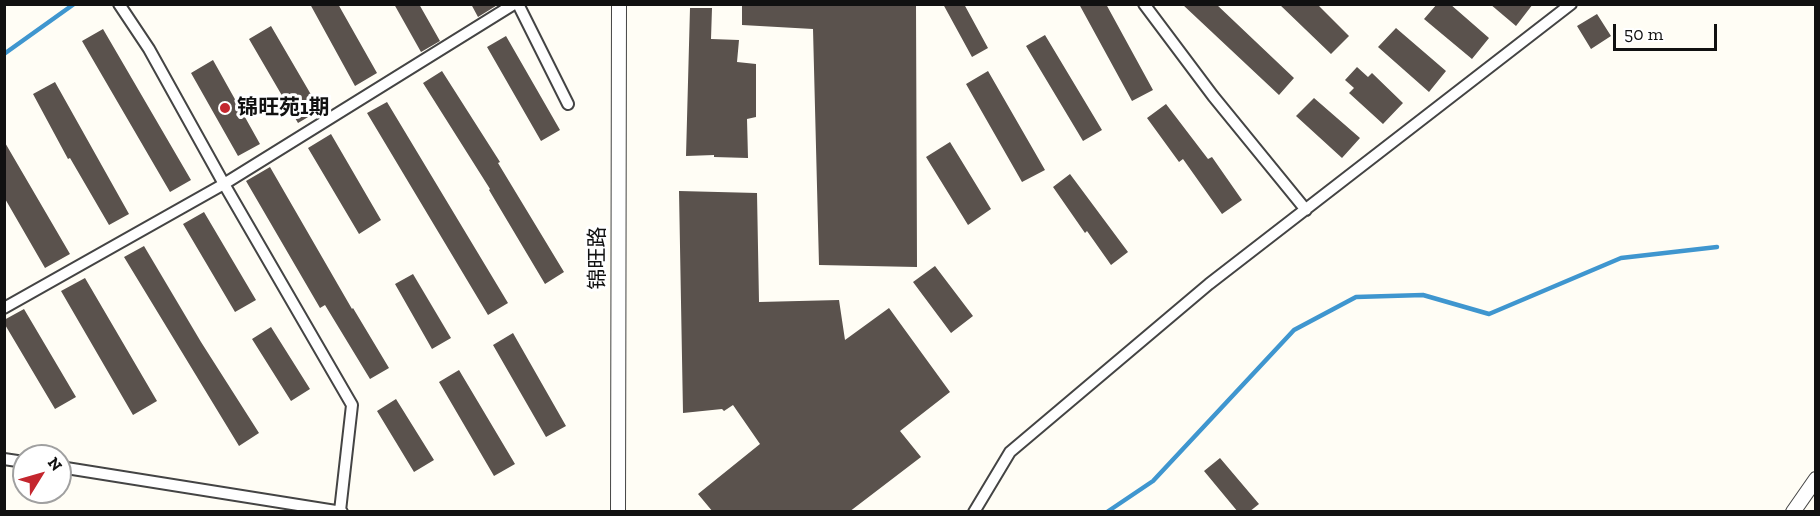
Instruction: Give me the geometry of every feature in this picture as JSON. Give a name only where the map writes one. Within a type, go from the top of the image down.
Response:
[{"type":"street","points":[[72,469],[341,511],[352,405],[224,184],[150,49],[119,4]]},
{"type":"street","points":[[4,308],[224,184],[516,4],[568,104]]},
{"type":"street","name":"锦旺路","points":[[618,512],[619,4]]},
{"type":"street","points":[[1144,4],[1213,96],[1306,210]]},
{"type":"street","points":[[974,512],[1010,452],[1209,284],[1571,4]]},
{"type":"street","points":[[1793,512],[1815,479]]},
{"type":"building","points":[[310,4],[338,4],[377,73],[355,86]]},
{"type":"building","points":[[394,4],[419,4],[440,41],[421,52]]},
{"type":"building","points":[[471,4],[499,4],[478,17]]},
{"type":"building","points":[[742,4],[916,4],[917,267],[819,265],[813,29],[742,25]]},
{"type":"building","points":[[943,4],[964,4],[988,48],[972,57]]},
{"type":"building","points":[[1079,4],[1106,4],[1153,90],[1132,101]]},
{"type":"building","points":[[1182,4],[1216,4],[1294,78],[1279,95]]},
{"type":"building","points":[[1279,4],[1317,4],[1349,36],[1331,54]]},
{"type":"building","points":[[1437,4],[1450,4],[1489,38],[1472,59],[1424,19]]},
{"type":"building","points":[[1490,4],[1533,4],[1516,26]]},
{"type":"building","points":[[690,8],[712,8],[711,39],[739,40],[737,62],[756,64],[756,117],[747,119],[748,158],[714,157],[714,155],[686,156]]},
{"type":"building","points":[[1597,14],[1611,36],[1591,49],[1577,26]]},
{"type":"building","points":[[271,26],[320,110],[298,123],[249,39]]},
{"type":"building","points":[[1396,28],[1446,71],[1429,92],[1378,47]]},
{"type":"building","points":[[103,29],[191,180],[170,192],[82,41]]},
{"type":"building","points":[[1045,35],[1102,130],[1083,141],[1026,46]]},
{"type":"building","points":[[506,36],[560,130],[541,141],[487,47]]},
{"type":"building","name":"锦旺苑1期","points":[[213,60],[260,144],[238,156],[191,73]]},
{"type":"building","points":[[1357,67],[1368,77],[1372,73],[1403,103],[1383,124],[1349,93],[1354,88],[1345,80]]},
{"type":"building","points":[[442,71],[500,162],[498,163],[564,272],[545,284],[490,189],[423,83]]},
{"type":"building","points":[[988,71],[1045,170],[1022,182],[966,84]]},
{"type":"building","points":[[55,82],[129,214],[109,225],[70,158],[68,159],[33,94]]},
{"type":"building","points":[[1314,98],[1360,138],[1342,158],[1296,116]]},
{"type":"building","points":[[387,102],[508,303],[488,315],[367,113]]},
{"type":"building","points":[[1166,104],[1208,159],[1212,157],[1242,200],[1222,214],[1183,159],[1179,162],[1147,118]]},
{"type":"building","points":[[331,134],[381,220],[359,234],[308,148]]},
{"type":"building","points":[[4,141],[70,254],[45,268],[4,197]]},
{"type":"building","points":[[950,142],[991,209],[968,225],[926,157]]},
{"type":"building","points":[[270,167],[389,368],[370,379],[325,305],[320,308],[246,181]]},
{"type":"building","points":[[1070,174],[1128,252],[1111,265],[1053,187]]},
{"type":"building","points":[[679,191],[757,193],[759,302],[839,300],[845,340],[889,308],[950,392],[900,431],[921,457],[849,512],[713,512],[698,494],[760,444],[733,405],[724,411],[722,409],[683,413]]},
{"type":"building","points":[[204,212],[256,300],[235,312],[183,224]]},
{"type":"building","points":[[144,246],[259,433],[239,446],[124,257]]},
{"type":"building","points":[[935,266],[973,316],[951,333],[913,282]]},
{"type":"building","points":[[413,274],[451,338],[432,349],[395,284]]},
{"type":"building","points":[[85,278],[157,401],[133,415],[61,291]]},
{"type":"building","points":[[24,309],[76,397],[55,409],[4,323],[4,320]]},
{"type":"building","points":[[271,327],[310,389],[291,401],[252,339]]},
{"type":"building","points":[[513,333],[566,426],[546,437],[493,345]]},
{"type":"building","points":[[459,370],[515,464],[494,476],[439,382]]},
{"type":"building","points":[[396,399],[434,460],[414,472],[377,411]]},
{"type":"building","points":[[1220,458],[1259,504],[1249,512],[1238,512],[1204,471]]},
{"type":"waterway","points":[[4,54],[74,4]]},
{"type":"waterway","points":[[1107,512],[1153,481],[1294,330],[1356,297],[1423,295],[1489,314],[1621,258],[1717,247]]},
{"type":"place","name":"锦旺苑1期","points":[[225,108]]}]
